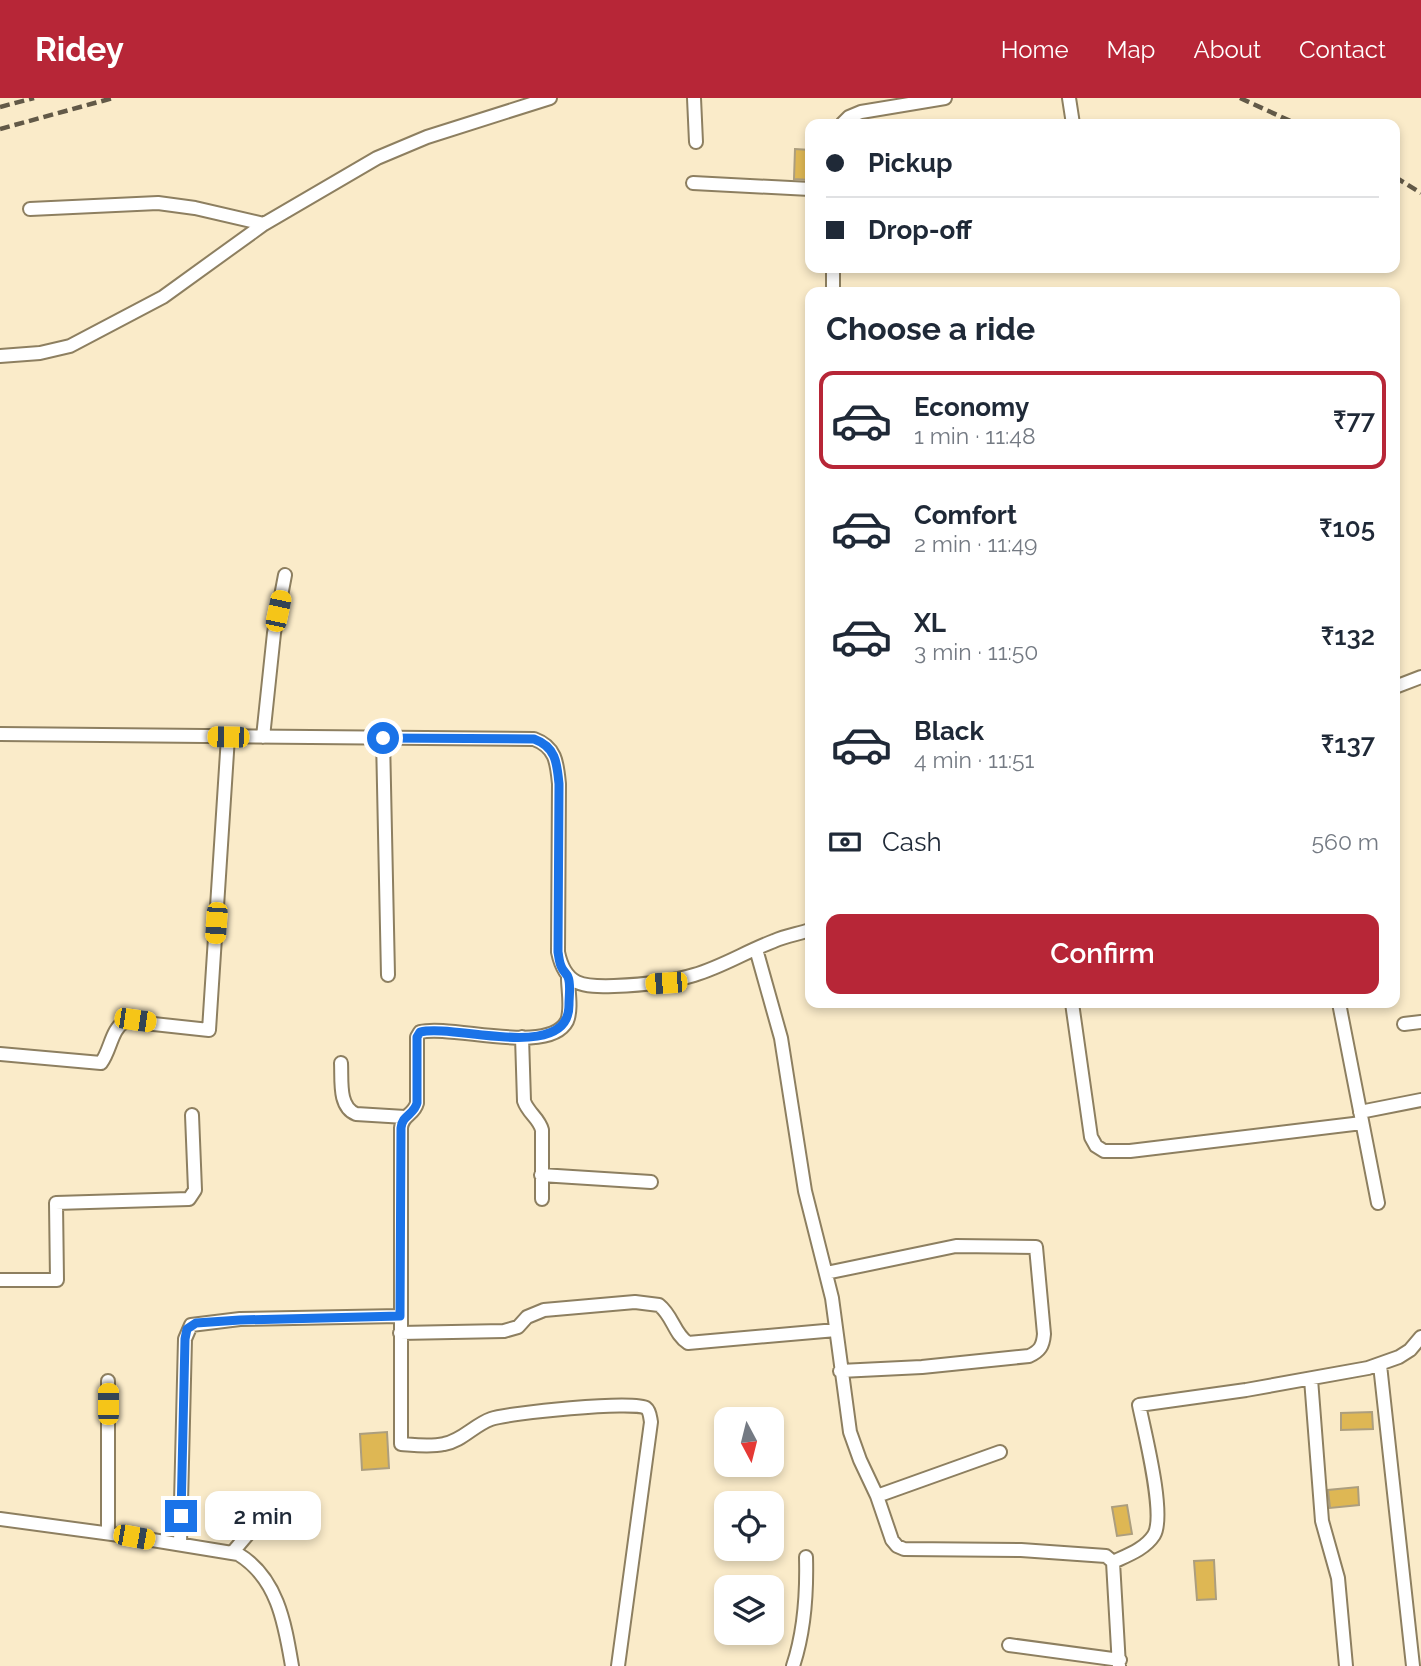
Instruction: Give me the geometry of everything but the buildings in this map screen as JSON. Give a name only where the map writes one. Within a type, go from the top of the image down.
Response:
[{"type":"street","points":[[0,356],[40,353],[70,346],[98,333],[163,297],[264,224],[377,158],[452,128],[550,98]]},
{"type":"street","points":[[694,98],[696,142]]},
{"type":"street","points":[[847,119],[861,112],[945,98]]},
{"type":"street","points":[[1069,98],[1072,119]]},
{"type":"street","points":[[693,183],[805,189]]},
{"type":"street","points":[[30,209],[158,202],[264,224]]},
{"type":"street","points":[[263,737],[274,633],[285,575]]},
{"type":"street","points":[[1400,685],[1421,677]]},
{"type":"street","points":[[0,734],[534,739],[545,743],[553,751],[557,762],[558,952],[561,967],[568,978],[579,984],[595,986],[666,983],[695,975],[774,941],[805,932]]},
{"type":"street","points":[[0,1054],[101,1063],[119,1024],[126,1021],[209,1030],[228,737]]},
{"type":"street","points":[[383,738],[388,975]]},
{"type":"street","points":[[756,949],[781,1038],[805,1191],[832,1298],[840,1371],[854,1446],[877,1496],[892,1540],[904,1549],[1033,1550],[1106,1556],[1113,1562],[1120,1663],[1009,1645]]},
{"type":"street","points":[[568,978],[569,1014],[566,1023],[558,1031],[522,1037],[436,1030],[420,1032],[417,1037],[417,1103],[415,1109],[401,1123],[401,1444],[447,1444],[494,1417],[518,1413],[635,1404],[645,1407],[651,1422],[618,1666]]},
{"type":"street","points":[[1073,1008],[1091,1137],[1096,1146],[1104,1151],[1198,1144],[1361,1117],[1421,1100]]},
{"type":"street","points":[[1340,1008],[1378,1203]]},
{"type":"street","points":[[1404,1024],[1421,1022]]},
{"type":"street","points":[[522,1037],[524,1101],[526,1109],[540,1123],[542,1130],[542,1199]]},
{"type":"street","points":[[341,1063],[344,1101],[350,1111],[356,1114],[405,1117]]},
{"type":"street","points":[[0,1280],[57,1280],[56,1203],[189,1199],[195,1190],[192,1115]]},
{"type":"street","points":[[541,1175],[651,1182]]},
{"type":"street","points":[[826,1273],[956,1245],[1036,1247],[1044,1334],[1043,1345],[1038,1352],[1029,1356],[922,1367],[840,1371]]},
{"type":"street","points":[[400,1332],[504,1331],[518,1327],[534,1312],[635,1302],[659,1305],[673,1320],[680,1338],[688,1343],[836,1330]]},
{"type":"street","points":[[180,1544],[187,1329],[191,1325],[240,1320],[400,1316]]},
{"type":"street","points":[[1113,1562],[1142,1548],[1158,1527],[1151,1465],[1139,1405],[1311,1379],[1380,1365],[1410,1350],[1421,1336]]},
{"type":"street","points":[[1380,1365],[1413,1666]]},
{"type":"street","points":[[1311,1379],[1322,1521],[1338,1578],[1346,1666]]},
{"type":"street","points":[[108,1381],[108,1533]]},
{"type":"street","points":[[877,1496],[1000,1452]]},
{"type":"street","points":[[232,1553],[259,1521],[273,1511]]},
{"type":"street","points":[[0,1519],[180,1544],[232,1553],[248,1560],[271,1590],[282,1612],[292,1666]]},
{"type":"street","points":[[793,1666],[804,1620],[806,1557]]},
{"type":"railway","points":[[0,107],[34,98]]},
{"type":"railway","points":[[0,129],[113,98]]},
{"type":"railway","points":[[1240,98],[1286,119]]},
{"type":"railway","points":[[1400,180],[1421,193]]},
{"type":"route","points":[[181,1516],[187,1329],[196,1323],[240,1320],[400,1316],[401,1123],[415,1109],[417,1103],[417,1037],[420,1032],[436,1030],[487,1036],[546,1035],[558,1031],[566,1023],[569,1014],[568,978],[561,967],[558,952],[559,784],[553,751],[545,743],[534,739],[383,738]]}]
